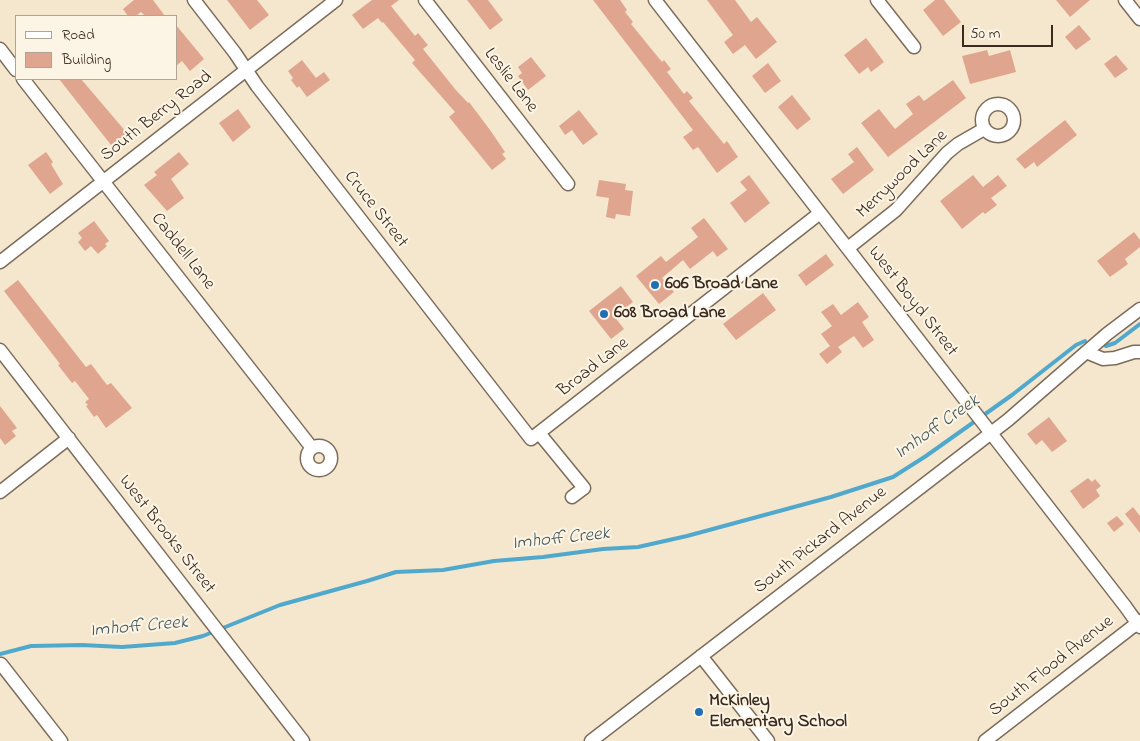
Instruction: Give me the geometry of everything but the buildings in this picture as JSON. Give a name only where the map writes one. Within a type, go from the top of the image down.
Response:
[{"type":"street","name":"Cruce Street","points":[[194,0],[246,70],[535,436],[584,488],[572,497]]},
{"type":"street","name":"South Berry Road","points":[[0,262],[336,0]]},
{"type":"street","name":"Leslie Lane","points":[[425,0],[568,184]]},
{"type":"street","name":"West Boyd Street","points":[[655,0],[1139,624]]},
{"type":"street","points":[[1124,0],[1140,20]]},
{"type":"street","points":[[883,2],[914,47]]},
{"type":"street","points":[[0,49],[15,69]]},
{"type":"street","name":"Caddell Lane","points":[[24,80],[102,181],[115,194],[312,448]]},
{"type":"street","name":"Merrywood Lane","points":[[848,248],[896,210],[946,153],[984,129]]},
{"type":"street","name":"Broad Lane","points":[[535,436],[820,213]]},
{"type":"street","name":"South Pickard Avenue","points":[[591,741],[989,430],[1008,420],[1086,352],[1140,309]]},
{"type":"street","name":"West Brooks Street","points":[[0,350],[303,741]]},
{"type":"street","points":[[1086,352],[1103,359],[1140,352]]},
{"type":"street","points":[[0,492],[69,438]]},
{"type":"street","name":"South Flood Avenue","points":[[985,741],[1139,624]]},
{"type":"street","points":[[701,656],[768,741]]},
{"type":"street","points":[[1,664],[61,741]]},
{"type":"waterway","name":"Imhoff Creek","points":[[1106,346],[1115,343],[1140,324]]},
{"type":"waterway","name":"Imhoff Creek","points":[[0,654],[31,646],[82,645],[122,647],[175,643],[203,636],[280,605],[396,572],[443,570],[494,561],[638,547],[687,536],[831,497],[893,477],[926,456],[1012,395],[1076,345],[1085,341]]},
{"type":"place","name":"606 Broad Lane","points":[[655,285]]},
{"type":"place","name":"608 Broad Lane","points":[[604,314]]},
{"type":"place","name":"McKinley Elementary School","points":[[699,712]]}]
